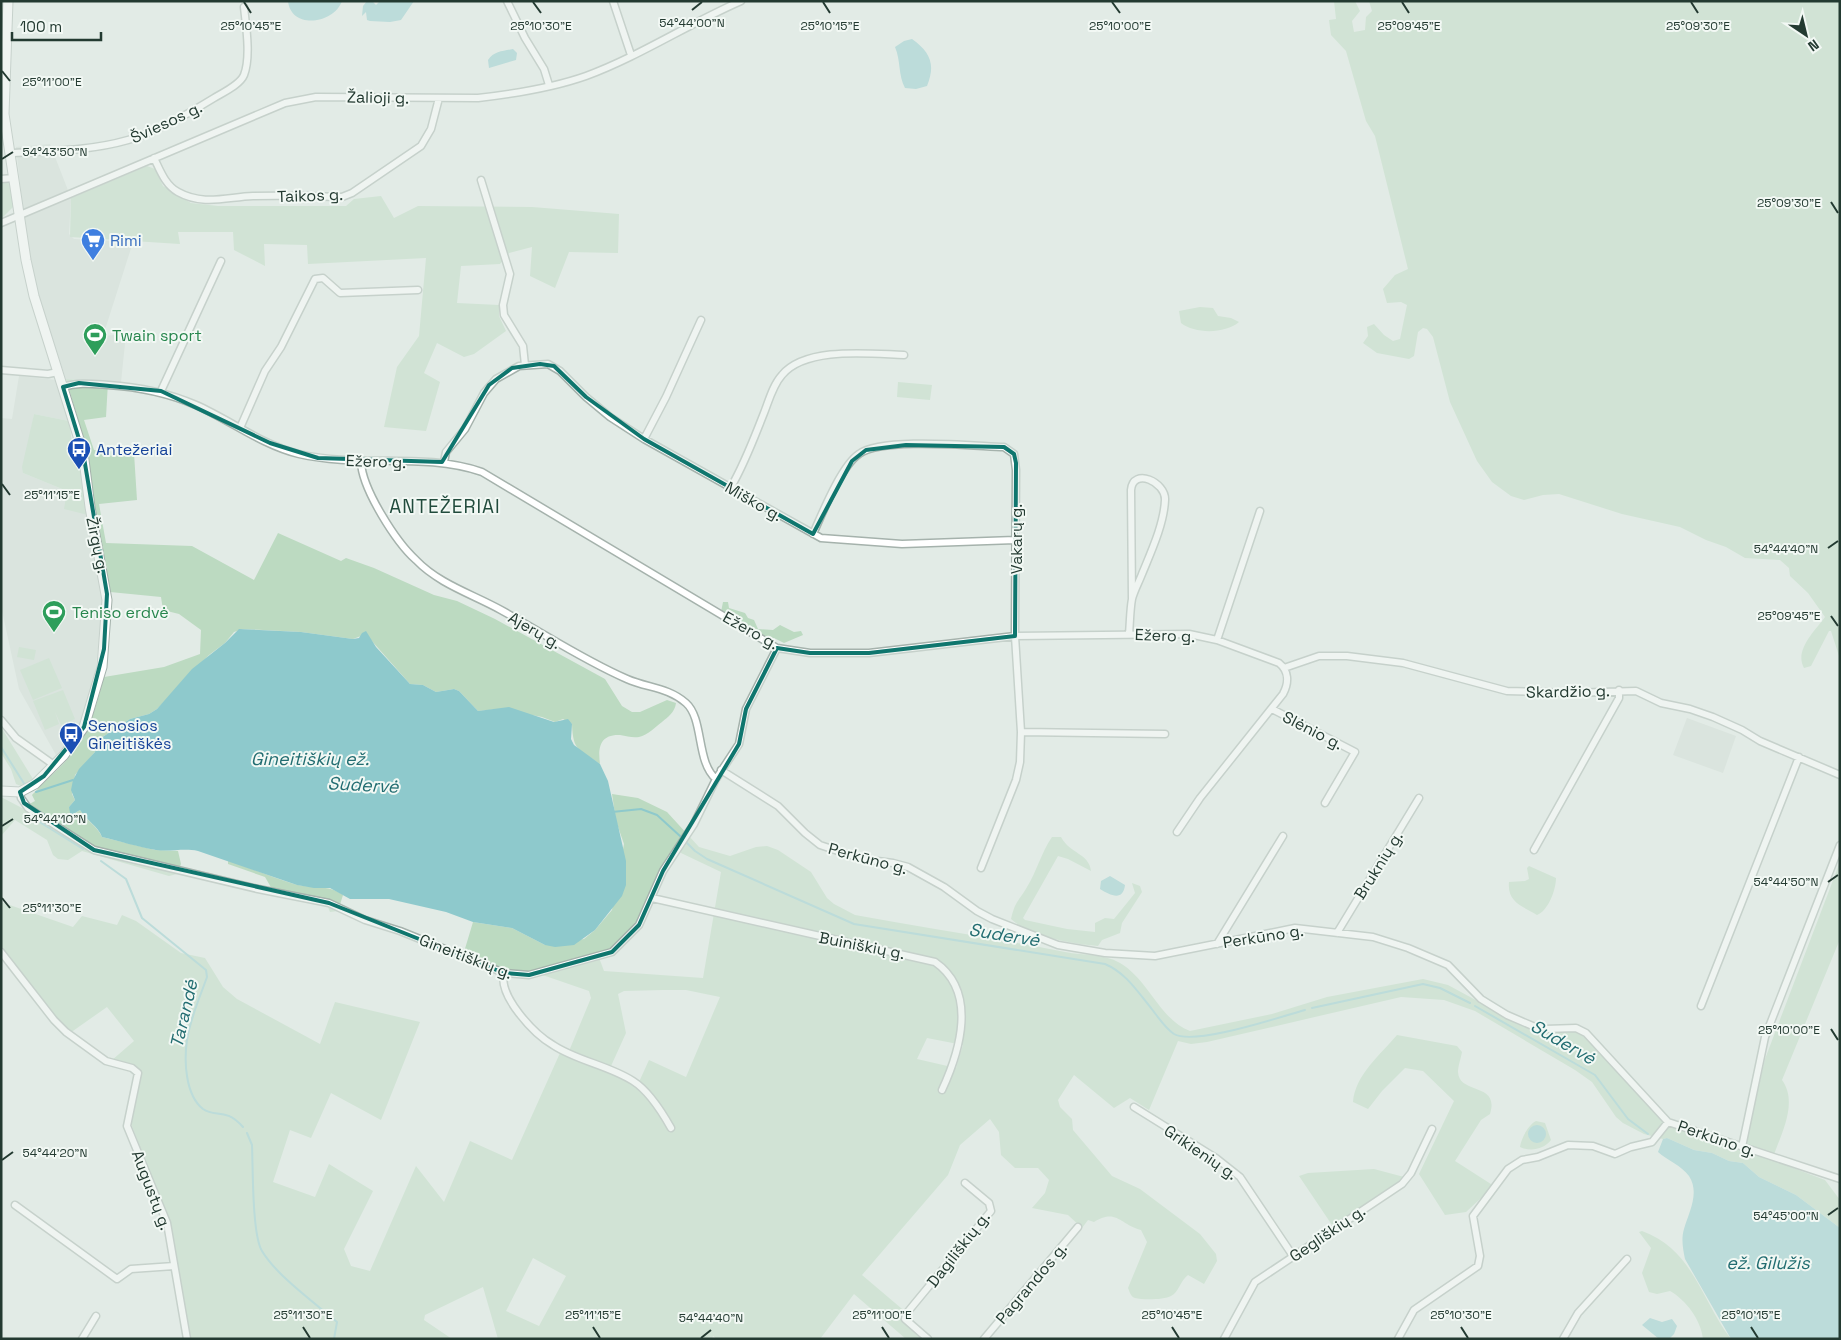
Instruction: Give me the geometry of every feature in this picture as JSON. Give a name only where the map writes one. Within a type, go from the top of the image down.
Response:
[{"type":"street","points":[[507,1],[525,38],[544,69],[549,85]]},
{"type":"street","points":[[613,1],[631,55]]},
{"type":"street","name":"Žalioji g.","points":[[1,223],[270,108],[316,97],[439,98],[499,96],[549,85],[585,76],[741,1]]},
{"type":"street","name":"Žirgų g.","points":[[6,2],[3,100],[20,216],[34,296],[83,452],[90,507],[107,600],[102,666],[90,712],[84,727],[54,764],[34,784],[20,792]]},
{"type":"street","name":"Šviesos g.","points":[[10,153],[68,150],[130,140],[169,123],[213,99],[240,80],[244,75],[248,42],[244,7]]},
{"type":"street","name":"Taikos g.","points":[[154,158],[171,187],[186,196],[200,199],[224,200],[250,196],[342,197],[352,193],[420,146],[431,129],[439,98]]},
{"type":"street","points":[[1,179],[14,178]]},
{"type":"street","points":[[481,180],[510,274],[503,305],[504,315],[523,346],[526,365]]},
{"type":"street","points":[[161,392],[221,261]]},
{"type":"street","points":[[240,428],[265,371],[281,346],[315,279],[323,278],[340,293],[418,290]]},
{"type":"street","points":[[644,439],[666,397],[701,320]]},
{"type":"street","points":[[731,487],[741,469],[773,391],[787,370],[802,362],[839,354],[904,354]]},
{"type":"street","name":"Miško g.","points":[[444,462],[446,452],[464,429],[490,386],[504,372],[526,365],[540,364],[554,366],[586,398],[644,439],[813,534],[828,540],[902,544],[1015,540]]},
{"type":"street","points":[[1,370],[48,374],[58,372]]},
{"type":"street","name":"Ežero g.","points":[[64,387],[80,383],[131,386],[161,392],[197,405],[270,443],[318,458],[361,462],[444,462],[459,464],[482,472],[777,648],[810,653],[869,653],[1015,636],[1189,634],[1218,640],[1274,660],[1284,668]]},
{"type":"street","name":"Vakarų g.","points":[[813,534],[835,488],[859,453],[879,447],[906,445],[1004,447],[1014,454],[1016,470],[1015,636],[1021,732],[1020,762],[1016,780],[981,868]]},
{"type":"street","name":"Ajerų g.","points":[[361,462],[375,504],[414,560],[443,581],[501,610],[626,679],[662,689],[686,702],[694,712],[701,746],[710,772],[716,779]]},
{"type":"street","points":[[1130,634],[1132,598],[1131,482],[1142,478],[1157,484],[1166,497],[1147,564],[1132,598]]},
{"type":"street","points":[[1218,640],[1260,511]]},
{"type":"street","name":"Gineitiškių g.","points":[[20,792],[21,798],[28,808],[94,850],[334,905],[365,920],[400,930],[504,973],[529,975],[612,952],[639,925],[663,871],[694,824],[721,770],[739,744],[746,709],[777,648]]},
{"type":"street","name":"Skardžio g.","points":[[1284,668],[1319,656],[1347,656],[1403,663],[1507,691],[1569,693],[1600,693],[1619,690],[1636,691],[1660,703],[1698,711],[1840,775]]},
{"type":"street","points":[[1177,832],[1286,689],[1287,678],[1284,668]]},
{"type":"street","points":[[1534,850],[1619,698],[1619,690]]},
{"type":"street","name":"Slėnio g.","points":[[1272,709],[1355,752],[1325,803]]},
{"type":"street","points":[[1,720],[16,738],[54,764]]},
{"type":"street","points":[[1021,732],[1165,734]]},
{"type":"street","points":[[1701,1006],[1799,757]]},
{"type":"street","name":"Perkūno g.","points":[[721,770],[778,806],[805,834],[820,845],[862,860],[893,863],[908,867],[944,887],[992,919],[1058,945],[1105,953],[1155,956],[1295,928],[1337,933],[1391,943],[1453,968],[1480,999],[1507,1015],[1535,1027],[1545,1029],[1576,1028],[1586,1033],[1668,1122],[1839,1178]]},
{"type":"street","points":[[1,791],[20,792]]},
{"type":"street","name":"Bruknių g.","points":[[1337,933],[1419,798]]},
{"type":"street","points":[[1217,944],[1283,836]]},
{"type":"street","points":[[1742,1147],[1765,1037],[1840,846]]},
{"type":"street","name":"Buiniškių g.","points":[[652,898],[935,962],[954,982],[959,992],[961,1009],[961,1033],[958,1049],[942,1090]]},
{"type":"street","name":"Augustų g.","points":[[1,952],[54,1020],[66,1032],[106,1060],[132,1068],[138,1073],[127,1126],[167,1223],[187,1339]]},
{"type":"street","points":[[504,973],[502,981],[512,1005],[545,1040],[563,1050],[605,1065],[634,1082],[655,1103],[671,1128]]},
{"type":"street","name":"Grikienių g.","points":[[1134,1107],[1208,1152],[1240,1177],[1293,1256]]},
{"type":"street","points":[[1398,1339],[1414,1310],[1478,1266],[1480,1256],[1472,1216],[1515,1163],[1568,1145],[1592,1146],[1615,1154],[1631,1147],[1652,1142],[1668,1122]]},
{"type":"street","name":"Gegliškių g.","points":[[1224,1339],[1255,1282],[1402,1184],[1411,1173],[1432,1129]]},
{"type":"street","name":"Dagiliškių g.","points":[[928,1339],[905,1319],[906,1314],[990,1211],[989,1203],[964,1183]]},
{"type":"street","points":[[15,1205],[117,1279],[131,1269],[174,1266]]},
{"type":"street","name":"Pagrandos g.","points":[[984,1339],[1078,1227]]},
{"type":"street","points":[[1563,1339],[1578,1313],[1627,1259]]},
{"type":"street","points":[[82,1339],[96,1316]]},
{"type":"highlighted area","points":[[540,364],[554,366],[586,397],[644,439],[813,534],[852,461],[866,450],[906,445],[1004,447],[1014,454],[1016,463],[1015,636],[869,653],[810,653],[777,648],[746,709],[739,744],[663,871],[639,925],[612,952],[529,975],[504,973],[329,903],[94,850],[24,803],[20,792],[44,776],[84,727],[104,649],[107,594],[83,452],[63,387],[79,383],[161,391],[270,443],[318,458],[442,462],[489,385],[512,368]]},
{"type":"shaded area","points":[[50,144],[71,198],[69,234],[74,239],[133,242],[103,336],[126,334],[121,382],[66,379],[39,298],[25,229],[16,147]]},
{"type":"shaded area","points":[[19,376],[56,380],[69,421],[34,414],[23,473],[67,491],[88,515],[104,594],[94,683],[83,718],[74,734],[56,755],[19,689],[1,606],[1,418],[12,419]]},
{"type":"shaded area","points":[[1687,718],[1736,736],[1723,773],[1673,755]]},
{"type":"green space","points":[[1334,1],[1355,1],[1360,11],[1352,21],[1354,32],[1365,30],[1366,17],[1372,11],[1369,1],[1840,1],[1840,659],[1831,631],[1829,631],[1811,666],[1804,668],[1802,654],[1804,648],[1825,617],[1808,593],[1790,576],[1789,568],[1780,560],[1745,558],[1726,547],[1706,540],[1680,527],[1622,514],[1559,494],[1543,495],[1524,500],[1511,496],[1492,482],[1477,461],[1450,402],[1433,337],[1427,329],[1423,328],[1418,332],[1414,356],[1409,359],[1377,353],[1363,343],[1368,336],[1367,327],[1374,324],[1384,335],[1393,341],[1400,339],[1407,305],[1401,302],[1387,303],[1383,289],[1395,275],[1408,269],[1375,136],[1366,121],[1346,51],[1331,35],[1329,20],[1336,19]]},
{"type":"green space","points":[[147,166],[155,169],[163,186],[191,203],[218,206],[346,206],[354,199],[381,196],[394,218],[418,206],[532,207],[619,214],[618,253],[569,252],[555,288],[530,276],[532,247],[509,253],[500,264],[461,266],[457,303],[499,305],[499,316],[506,331],[474,354],[464,357],[437,343],[424,373],[440,382],[426,431],[384,427],[397,367],[419,336],[426,258],[308,264],[307,245],[264,244],[265,266],[234,250],[233,232],[178,232],[180,244],[70,237],[71,198]]},
{"type":"green space","points":[[11,182],[14,206],[1,219],[1,183]]},
{"type":"green space","points":[[1200,307],[1213,308],[1218,316],[1231,318],[1239,322],[1226,329],[1210,331],[1194,329],[1181,323],[1179,311]]},
{"type":"green space","points":[[66,379],[108,382],[106,417],[84,420],[94,450],[134,453],[137,500],[99,504],[106,543],[192,546],[254,580],[278,533],[341,561],[346,558],[374,568],[434,595],[457,601],[495,619],[605,679],[622,706],[632,712],[640,712],[667,700],[676,703],[674,709],[667,718],[642,736],[613,735],[608,737],[601,744],[599,753],[600,764],[578,749],[574,740],[572,724],[563,719],[555,722],[542,717],[500,709],[478,711],[459,691],[454,689],[436,692],[423,685],[410,684],[371,640],[361,636],[353,639],[301,632],[243,629],[234,632],[225,643],[209,655],[157,709],[149,714],[130,719],[98,740],[95,752],[75,775],[72,794],[75,800],[69,807],[74,814],[80,810],[102,837],[155,850],[178,851],[181,864],[177,874],[169,876],[82,851],[68,860],[58,859],[53,855],[47,840],[15,820],[1,836],[1,797],[22,808],[35,801],[32,795],[73,753],[84,736],[99,697],[104,677],[164,667],[200,654],[201,630],[179,614],[163,610],[161,597],[110,592],[93,504],[86,446]]},
{"type":"green space","points":[[898,382],[932,385],[930,400],[897,397]]},
{"type":"green space","points":[[34,414],[69,421],[73,450],[79,456],[88,515],[64,509],[67,491],[23,473],[22,467]]},
{"type":"green space","points":[[723,602],[728,602],[729,608],[745,613],[748,618],[754,620],[758,629],[773,630],[780,625],[794,632],[801,631],[803,635],[784,643],[774,638],[771,641],[721,612]]},
{"type":"green space","points":[[19,647],[36,650],[34,660],[17,657]]},
{"type":"green space","points":[[49,658],[62,688],[33,700],[20,670]]},
{"type":"green space","points":[[63,690],[75,719],[61,725],[55,712],[59,724],[45,730],[33,701]]},
{"type":"green space","points":[[1,727],[33,779],[23,787],[16,784],[11,769],[1,753]]},
{"type":"green space","points":[[612,794],[638,798],[667,812],[699,847],[730,856],[756,847],[767,846],[778,850],[811,872],[827,898],[834,904],[855,915],[1072,953],[1100,956],[1114,960],[1130,970],[1139,979],[1170,1018],[1190,1031],[1272,1014],[1327,997],[1423,979],[1448,985],[1529,1029],[1557,1033],[1576,1031],[1586,1036],[1670,1126],[1744,1152],[1765,1059],[1840,862],[1840,939],[1782,1080],[1787,1089],[1788,1109],[1783,1130],[1772,1160],[1825,1180],[1840,1200],[1840,1228],[1796,1195],[1759,1177],[1743,1163],[1729,1161],[1712,1153],[1694,1150],[1667,1138],[1663,1139],[1644,1134],[1623,1123],[1616,1117],[1592,1082],[1475,1011],[1444,1000],[1401,997],[1207,1042],[1191,1044],[1178,1041],[1149,1110],[1130,1098],[1114,1108],[1074,1075],[1058,1100],[1060,1107],[1072,1119],[1073,1130],[1112,1176],[1140,1189],[1200,1234],[1216,1254],[1217,1261],[1204,1284],[1188,1275],[1176,1292],[1168,1297],[1153,1299],[1135,1298],[1131,1295],[1128,1288],[1147,1242],[1141,1230],[1113,1217],[1102,1218],[1094,1222],[1088,1220],[1082,1228],[1068,1215],[1032,1208],[1045,1193],[1049,1180],[1038,1168],[1015,1168],[1001,1155],[999,1132],[990,1119],[960,1145],[948,1175],[862,1275],[908,1314],[904,1322],[923,1339],[906,1339],[854,1294],[820,1339],[717,1339],[713,1336],[712,1339],[498,1339],[483,1287],[425,1315],[424,1320],[452,1339],[189,1339],[169,1222],[130,1121],[141,1078],[140,1073],[111,1061],[134,1041],[107,1007],[70,1033],[35,992],[1,946],[1,902],[73,927],[82,916],[117,925],[122,915],[136,921],[181,953],[205,958],[223,987],[237,999],[320,1044],[335,1002],[420,1022],[381,1120],[331,1093],[311,1138],[290,1130],[273,1182],[315,1197],[329,1164],[373,1191],[344,1249],[351,1266],[370,1271],[416,1166],[444,1202],[470,1141],[512,1160],[560,1053],[567,1056],[591,998],[589,991],[531,971],[520,973],[508,971],[464,952],[473,922],[512,928],[545,945],[584,939],[595,930],[612,910],[624,844],[616,821]],"holes":[[[677,848],[681,853],[721,872],[703,978],[604,971],[598,955],[613,947],[625,936],[646,909]],[[686,990],[720,997],[686,1077],[649,1060],[639,1082],[611,1066],[626,1033],[618,994],[624,991]],[[927,1038],[963,1045],[956,1068],[917,1059]],[[533,1258],[566,1276],[539,1326],[506,1311]]]},
{"type":"green space","points":[[1052,837],[1061,837],[1069,847],[1087,860],[1091,871],[1058,856],[1023,918],[1025,920],[1067,929],[1095,932],[1095,923],[1105,918],[1114,919],[1135,893],[1132,883],[1140,886],[1142,892],[1122,923],[1120,933],[1102,940],[1098,946],[1052,939],[1029,931],[1011,919],[1016,905]]},
{"type":"green space","points":[[228,860],[294,884],[331,889],[343,895],[338,911],[330,912],[324,898],[272,889],[265,877],[228,864]]},
{"type":"green space","points":[[1529,866],[1556,878],[1551,899],[1545,909],[1537,915],[1517,903],[1510,894],[1509,889],[1509,882],[1529,879],[1527,868]]},
{"type":"green space","points":[[1397,1035],[1457,1046],[1462,1052],[1458,1070],[1460,1079],[1465,1084],[1485,1093],[1492,1104],[1490,1114],[1481,1120],[1455,1161],[1494,1186],[1466,1212],[1445,1215],[1419,1174],[1454,1101],[1423,1071],[1405,1068],[1382,1091],[1368,1109],[1353,1102],[1358,1083],[1377,1057]]},
{"type":"green space","points":[[1536,1121],[1545,1123],[1551,1140],[1545,1146],[1537,1149],[1520,1147],[1525,1133]]},
{"type":"green space","points":[[1374,1169],[1404,1177],[1390,1189],[1332,1225],[1299,1176],[1308,1173]]},
{"type":"green space","points":[[1642,1231],[1659,1239],[1685,1263],[1731,1339],[1703,1339],[1696,1318],[1682,1300],[1670,1291],[1657,1294],[1649,1292],[1642,1273],[1651,1248],[1639,1232]]},
{"type":"water","points":[[288,1],[342,1],[338,9],[331,15],[322,19],[304,20],[291,10]]},
{"type":"water","points":[[367,1],[372,1],[376,5],[380,1],[414,1],[401,20],[390,22],[367,20],[366,12],[362,16],[363,6]]},
{"type":"water","points":[[912,39],[927,54],[931,65],[927,86],[916,89],[905,88],[901,78],[895,47],[904,41]]},
{"type":"water","points":[[513,49],[517,53],[516,60],[489,68],[488,60],[493,55]]},
{"type":"water","name":"Gineitiškių ež.","points":[[239,629],[301,632],[353,639],[359,638],[366,631],[376,647],[410,684],[423,685],[436,692],[454,689],[459,691],[478,711],[509,707],[554,722],[568,719],[572,724],[571,739],[574,745],[600,764],[608,781],[626,861],[626,885],[622,896],[595,930],[574,945],[555,947],[545,945],[512,928],[473,922],[446,912],[389,899],[350,899],[330,888],[297,885],[198,851],[156,850],[102,837],[80,810],[72,815],[69,807],[75,800],[71,790],[73,780],[79,769],[95,752],[98,740],[130,719],[149,714],[157,709],[192,669],[225,643]]},
{"type":"water","points":[[1110,876],[1125,885],[1122,894],[1116,896],[1100,889],[1101,881]]},
{"type":"water","points":[[1537,1125],[1543,1128],[1546,1134],[1543,1140],[1537,1143],[1531,1140],[1528,1134],[1531,1128]]},
{"type":"water","name":"ež. Gilužis","points":[[1667,1138],[1694,1150],[1712,1153],[1729,1161],[1743,1163],[1759,1177],[1796,1195],[1840,1228],[1840,1339],[1731,1339],[1685,1259],[1683,1236],[1694,1196],[1694,1189],[1686,1172],[1658,1152],[1663,1139]]},
{"type":"water","points":[[1650,1318],[1662,1322],[1672,1319],[1677,1326],[1674,1334],[1669,1339],[1659,1339],[1642,1325]]},
{"type":"waterway","name":"Sudervė","points":[[1,747],[25,785]]},
{"type":"waterway","name":"Sudervė","points":[[36,792],[73,780]]},
{"type":"waterway","name":"Sudervė","points":[[612,812],[641,809],[657,815],[680,836]]},
{"type":"waterway","name":"Tarandė","points":[[38,821],[83,849]]},
{"type":"waterway","name":"Sudervė","points":[[686,842],[707,859],[854,924],[1105,964],[1119,972],[1131,983],[1165,1026],[1174,1034],[1185,1037],[1218,1034],[1305,1010]]},
{"type":"waterway","name":"Tarandė","points":[[101,861],[126,879],[142,918],[206,970],[207,977],[188,1032],[186,1067],[189,1086],[192,1095],[203,1109],[208,1112],[231,1117],[243,1127]]},
{"type":"waterway","name":"Sudervė","points":[[1312,1008],[1423,984],[1440,988],[1470,1003]]},
{"type":"waterway","name":"Sudervė","points":[[1475,1006],[1595,1075],[1628,1119],[1648,1134]]},
{"type":"waterway","name":"Tarandė","points":[[247,1133],[252,1145],[256,1231],[262,1251],[286,1279],[337,1322],[334,1339]]},
{"type":"place","name":"Rimi","points":[[93,261]]},
{"type":"place","name":"Twain sport","points":[[95,356]]},
{"type":"place","name":"Antežeriai","points":[[79,470]]},
{"type":"place","name":"Teniso erdvė","points":[[54,633]]},
{"type":"place","name":"Senosios Gineitiškės","points":[[71,755]]},
{"type":"district","name":"ANTEŽERIAI","points":[[445,506]]}]
